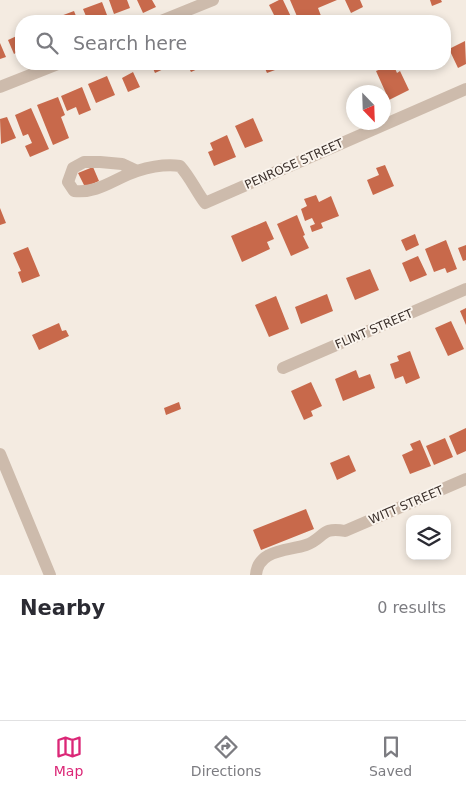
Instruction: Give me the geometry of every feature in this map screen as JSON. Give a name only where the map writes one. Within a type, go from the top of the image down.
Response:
[{"type":"street","points":[[176,15],[213,0]]},
{"type":"street","points":[[0,87],[43,70]]},
{"type":"street","name":"PENROSE STREET","points":[[136,171],[170,165],[180,166],[187,173],[195,190],[205,204],[466,89]]},
{"type":"street","points":[[84,162],[122,164],[136,171],[100,188],[85,192],[74,191],[68,182],[73,168],[84,162]]},
{"type":"street","name":"FLINT STREET","points":[[283,368],[466,289]]},
{"type":"street","points":[[0,454],[50,575]]},
{"type":"street","name":"WITT STREET","points":[[256,575],[256,571],[264,558],[275,552],[308,544],[329,530],[345,531],[466,479]]},
{"type":"building","points":[[109,0],[127,0],[130,8],[114,14]]},
{"type":"building","points":[[137,0],[152,0],[156,7],[143,13]]},
{"type":"building","points":[[283,0],[290,15],[274,15],[269,5]]},
{"type":"building","points":[[290,0],[337,0],[318,8],[321,15],[296,15]]},
{"type":"building","points":[[345,0],[360,0],[363,7],[351,13]]},
{"type":"building","points":[[430,0],[441,0],[442,2],[432,6]]},
{"type":"building","points":[[102,2],[107,15],[86,15],[83,9]]},
{"type":"building","points":[[74,11],[76,15],[63,15]]},
{"type":"building","points":[[15,37],[14,54],[8,40]]},
{"type":"building","points":[[465,41],[466,64],[458,68],[451,53],[451,48]]},
{"type":"building","points":[[0,43],[6,57],[0,59]]},
{"type":"building","points":[[396,70],[397,73],[400,71],[409,90],[391,99],[391,85],[382,85],[376,71]]},
{"type":"building","points":[[133,72],[140,87],[128,92],[122,78]]},
{"type":"building","points":[[107,76],[115,95],[96,103],[88,84]]},
{"type":"building","points":[[82,87],[91,110],[79,115],[76,107],[67,111],[61,96]]},
{"type":"building","points":[[58,97],[65,115],[61,117],[69,138],[53,145],[37,105]]},
{"type":"building","points":[[31,108],[49,149],[30,157],[25,146],[32,143],[28,134],[23,136],[15,115]]},
{"type":"building","points":[[7,117],[16,138],[1,144],[0,119]]},
{"type":"building","points":[[253,118],[263,141],[245,148],[235,126]]},
{"type":"building","points":[[227,135],[236,157],[214,166],[208,152],[213,150],[210,143]]},
{"type":"building","points":[[385,165],[394,186],[373,195],[367,180],[379,175],[376,168]]},
{"type":"building","points":[[93,167],[99,181],[85,187],[78,173]]},
{"type":"building","points":[[316,195],[319,202],[331,196],[339,216],[321,223],[323,228],[312,232],[310,226],[315,224],[312,218],[305,221],[301,209],[307,206],[304,199]]},
{"type":"building","points":[[0,208],[6,223],[0,225]]},
{"type":"building","points":[[297,215],[305,235],[303,236],[309,248],[291,256],[277,224]]},
{"type":"building","points":[[266,221],[274,239],[267,242],[270,249],[242,262],[231,236]]},
{"type":"building","points":[[415,234],[419,245],[406,251],[401,240]]},
{"type":"building","points":[[446,240],[457,269],[447,273],[445,268],[434,272],[425,249]]},
{"type":"building","points":[[466,245],[466,260],[463,261],[458,248]]},
{"type":"building","points":[[28,247],[40,276],[22,283],[18,272],[21,271],[13,253]]},
{"type":"building","points":[[418,256],[427,275],[410,282],[402,263]]},
{"type":"building","points":[[370,269],[379,290],[355,300],[346,278]]},
{"type":"building","points":[[327,294],[333,311],[301,324],[295,307]]},
{"type":"building","points":[[276,296],[289,329],[269,337],[255,305]]},
{"type":"building","points":[[466,308],[466,325],[460,311]]},
{"type":"building","points":[[451,321],[464,349],[448,356],[435,328]]},
{"type":"building","points":[[59,323],[62,331],[66,330],[69,336],[39,350],[32,335]]},
{"type":"building","points":[[410,351],[420,378],[406,384],[403,376],[395,379],[390,364],[399,361],[397,356]]},
{"type":"building","points":[[356,370],[359,378],[370,374],[375,388],[343,401],[335,379]]},
{"type":"building","points":[[311,382],[322,406],[311,411],[313,416],[304,420],[291,391]]},
{"type":"building","points":[[179,402],[181,409],[166,415],[164,408]]},
{"type":"building","points":[[466,428],[466,451],[457,455],[449,436]]},
{"type":"building","points":[[445,438],[453,457],[434,465],[426,446]]},
{"type":"building","points":[[420,440],[431,466],[410,474],[402,455],[413,450],[410,444]]},
{"type":"building","points":[[349,455],[356,471],[337,480],[330,463]]},
{"type":"building","points":[[306,509],[314,529],[261,550],[253,530]]}]
